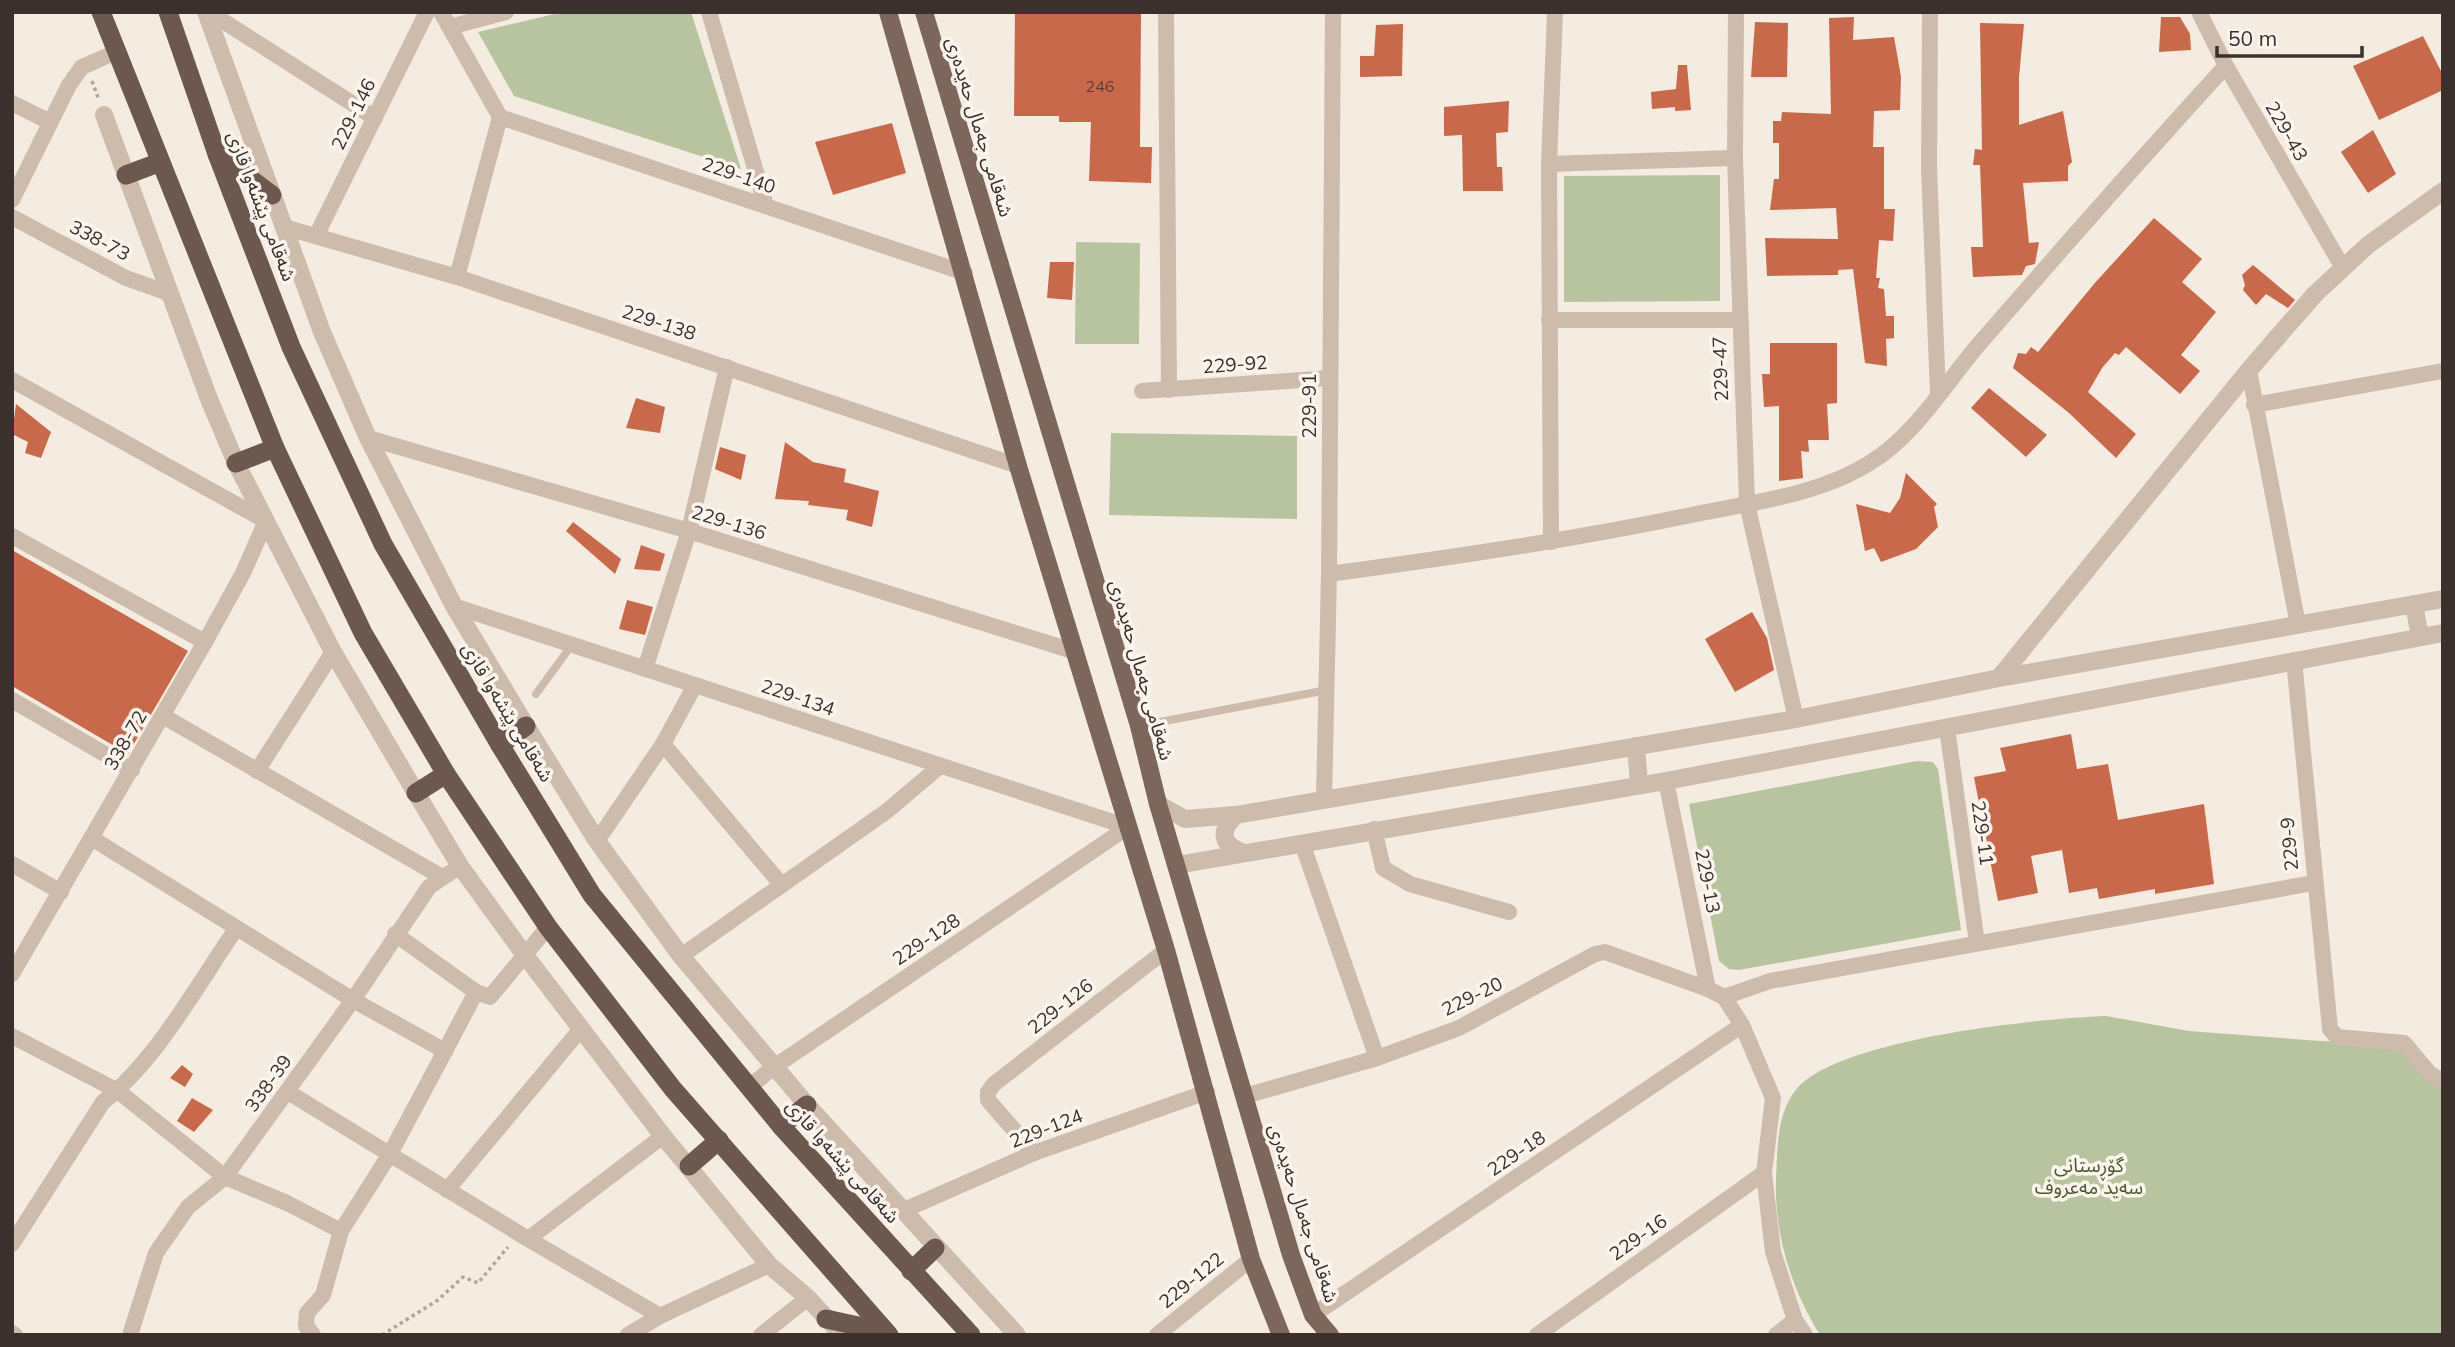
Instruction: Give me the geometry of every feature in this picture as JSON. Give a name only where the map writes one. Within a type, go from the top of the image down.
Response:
[{"type":"highway","points":[[101,12],[158,163],[275,449],[363,633],[446,774],[548,927],[673,1088],[887,1333]]},
{"type":"highway","name":"شەقامی پێشەوا قازی","points":[[168,12],[217,154],[291,347],[383,544],[500,745],[592,895],[748,1088],[971,1335]]},
{"type":"highway","points":[[217,154],[272,195]]},
{"type":"highway","points":[[126,175],[158,163]]},
{"type":"highway","points":[[236,463],[275,449]]},
{"type":"highway","points":[[500,745],[526,726]]},
{"type":"highway","points":[[416,793],[446,774]]},
{"type":"highway","points":[[781,1126],[807,1105]]},
{"type":"highway","points":[[689,1167],[719,1140]]},
{"type":"highway","points":[[911,1271],[935,1248]]},
{"type":"highway","points":[[826,1319],[887,1333]]},
{"type":"main road","points":[[888,12],[965,273],[1018,466],[1166,950],[1251,1259],[1281,1335]]},
{"type":"main road","name":"شەقامی جەمال حەیدەری","points":[[924,12],[1139,726],[1158,804],[1291,1255],[1313,1315],[1330,1335]]},
{"type":"street","points":[[207,12],[375,118]]},
{"type":"street","points":[[207,12],[323,332],[368,438],[454,606],[526,726],[597,841],[681,956],[807,1105],[1017,1335]]},
{"type":"street","name":"229-146","points":[[317,234],[427,12]]},
{"type":"street","points":[[441,12],[500,117],[457,277]]},
{"type":"street","points":[[450,27],[506,12]]},
{"type":"street","points":[[709,12],[766,206]]},
{"type":"street","points":[[1166,12],[1169,390]]},
{"type":"street","name":"229-91","points":[[1324,799],[1329,574],[1333,12]]},
{"type":"street","points":[[1551,542],[1549,164],[1555,12]]},
{"type":"street","name":"229-47","points":[[1736,12],[1735,158],[1747,504],[1796,719]]},
{"type":"street","points":[[1930,12],[1929,168],[1938,394]]},
{"type":"street","name":"229-43","points":[[2199,12],[2226,66],[2343,268]]},
{"type":"street","points":[[12,200],[69,85],[86,65],[116,52]]},
{"type":"street","points":[[1329,574],[1551,542],[1747,504],[1834,481],[1868,464],[1891,447],[2226,66]]},
{"type":"street","points":[[12,103],[51,122]]},
{"type":"street","points":[[104,115],[236,463],[334,652],[460,866],[580,1030],[663,1136],[769,1265],[808,1298],[842,1335]]},
{"type":"street","name":"229-140","points":[[500,117],[965,273]]},
{"type":"street","points":[[1549,164],[1735,158]]},
{"type":"street","points":[[1999,678],[2249,370],[2315,294],[2343,268],[2443,191]]},
{"type":"street","name":"338-73","points":[[12,217],[126,278],[171,294]]},
{"type":"street","name":"229-138","points":[[284,227],[317,234],[457,277],[1018,466]]},
{"type":"street","points":[[1549,320],[1740,320]]},
{"type":"street","points":[[645,669],[689,531],[727,367]]},
{"type":"street","points":[[2249,370],[2298,625]]},
{"type":"street","points":[[2254,405],[2443,371]]},
{"type":"street","name":"229-92","points":[[1142,391],[1330,378]]},
{"type":"street","points":[[12,380],[266,521]]},
{"type":"street","name":"229-136","points":[[368,438],[689,531],[1076,652]]},
{"type":"street","name":"338-72","points":[[12,974],[18,952],[61,892],[93,839],[205,642],[243,573],[266,521]]},
{"type":"street","points":[[12,536],[205,642]]},
{"type":"street","points":[[1158,804],[1185,819],[1236,815],[1796,719],[1999,678],[2443,599]]},
{"type":"street","points":[[2414,604],[2420,637]]},
{"type":"street","name":"229-134","points":[[454,606],[1128,827]]},
{"type":"street","points":[[1177,865],[1374,829],[1667,781],[2443,633]]},
{"type":"street","points":[[257,771],[334,652]]},
{"type":"street","name":"229-9","points":[[2294,660],[2313,883],[2332,1034],[2337,1037],[2404,1043],[2430,1074],[2443,1080]]},
{"type":"street","points":[[597,841],[663,744],[695,685]]},
{"type":"street","points":[[12,699],[132,769]]},
{"type":"street","points":[[163,716],[442,877]]},
{"type":"street","name":"229-11","points":[[1947,728],[1977,943]]},
{"type":"street","points":[[663,744],[780,883]]},
{"type":"street","points":[[1636,746],[1639,785]]},
{"type":"street","points":[[681,956],[780,883],[887,811],[939,767]]},
{"type":"street","name":"229-13","points":[[1667,781],[1708,989]]},
{"type":"street","points":[[1236,815],[1224,829],[1223,838],[1227,844],[1241,852]]},
{"type":"street","name":"229-128","points":[[748,1088],[774,1067],[1128,827]]},
{"type":"street","points":[[1374,829],[1383,868],[1410,884],[1509,912]]},
{"type":"street","points":[[93,839],[353,1000],[445,1051]]},
{"type":"street","points":[[1302,843],[1377,1058]]},
{"type":"street","points":[[12,864],[61,892]]},
{"type":"street","name":"338-39","points":[[130,1335],[156,1253],[188,1207],[225,1177],[353,1000],[429,887],[460,866]]},
{"type":"street","points":[[1805,1335],[1795,1320],[1773,1252],[1764,1173],[1773,1098],[1742,1025],[1724,997],[1770,981],[2313,883]]},
{"type":"street","points":[[395,934],[476,992],[490,997],[496,994],[524,954],[548,927]]},
{"type":"street","points":[[12,1244],[103,1102],[118,1091],[150,1053],[236,929]]},
{"type":"street","name":"229-126","points":[[1034,1153],[988,1100],[988,1092],[994,1084],[1166,950]]},
{"type":"street","name":"229-20","points":[[1245,1096],[1377,1058],[1459,1028],[1605,951],[1724,997]]},
{"type":"street","points":[[313,1335],[306,1326],[307,1313],[323,1295],[341,1231],[390,1154],[476,992]]},
{"type":"street","name":"229-18","points":[[1313,1315],[1742,1025]]},
{"type":"street","points":[[447,1190],[580,1030]]},
{"type":"street","points":[[12,1036],[118,1091],[225,1177],[287,1203],[341,1231]]},
{"type":"street","points":[[288,1092],[528,1239],[660,1315]]},
{"type":"street","name":"229-124","points":[[902,1210],[1034,1153],[1207,1092]]},
{"type":"street","points":[[528,1239],[663,1136]]},
{"type":"street","name":"229-16","points":[[1537,1335],[1764,1173]]},
{"type":"street","name":"229-122","points":[[1157,1335],[1251,1259]]},
{"type":"street","points":[[628,1335],[660,1315],[769,1265]]},
{"type":"street","points":[[761,1335],[808,1298]]},
{"type":"street","points":[[1776,1335],[1795,1320]]},
{"type":"lane","points":[[536,694],[571,646]]},
{"type":"lane","points":[[1139,726],[1327,690]]},
{"type":"path","points":[[86,65],[104,115]]},
{"type":"path","points":[[382,1335],[438,1300],[463,1277],[478,1283],[512,1243],[518,1238],[528,1239]]},
{"type":"green space","points":[[563,12],[691,12],[741,169],[514,96],[478,32]]},
{"type":"green space","points":[[1720,175],[1720,301],[1564,302],[1564,176]]},
{"type":"green space","points":[[1076,242],[1140,243],[1139,344],[1075,344]]},
{"type":"green space","points":[[1111,433],[1297,436],[1297,519],[1109,515]]},
{"type":"green space","points":[[1917,761],[1933,762],[1938,769],[1961,930],[1739,970],[1729,969],[1719,961],[1689,804]]},
{"type":"green space","name":"گۆڕستانی سەید مەعروف","points":[[2106,1016],[2189,1031],[2320,1041],[2395,1043],[2443,1081],[2443,1335],[1820,1335],[1801,1299],[1786,1260],[1778,1220],[1776,1178],[1779,1133],[1784,1111],[1795,1091],[1817,1073],[1850,1058],[1893,1045],[1989,1027]]},
{"type":"building","points":[[1015,12],[1141,12],[1140,147],[1152,147],[1151,183],[1089,181],[1091,122],[1059,122],[1059,116],[1014,116]]},
{"type":"building","points":[[1854,17],[1853,40],[1894,37],[1901,77],[1900,110],[1874,111],[1873,147],[1884,147],[1884,209],[1895,209],[1893,241],[1879,240],[1876,278],[1880,278],[1878,288],[1884,289],[1886,316],[1894,316],[1894,338],[1886,339],[1887,366],[1865,363],[1853,269],[1838,270],[1838,275],[1767,276],[1765,238],[1838,239],[1836,208],[1770,210],[1774,179],[1779,179],[1779,143],[1773,143],[1773,121],[1781,121],[1782,112],[1831,114],[1829,18]]},
{"type":"building","points":[[2161,17],[2180,17],[2190,34],[2191,50],[2159,52]]},
{"type":"building","points":[[1755,22],[1788,23],[1787,77],[1751,77]]},
{"type":"building","points":[[1980,23],[2024,24],[2019,77],[2019,125],[2063,111],[2072,162],[2068,166],[2068,181],[2023,183],[2029,243],[2039,242],[2035,264],[2026,266],[2022,275],[1973,277],[1971,247],[1983,247],[1980,165],[1973,165],[1975,149],[1982,150]]},
{"type":"building","points":[[1403,24],[1402,76],[1360,77],[1360,56],[1374,56],[1376,25]]},
{"type":"building","points":[[2423,36],[2443,75],[2443,90],[2379,120],[2353,66]]},
{"type":"building","points":[[1678,65],[1687,65],[1691,110],[1675,111],[1675,107],[1652,109],[1651,92],[1676,89]]},
{"type":"building","points":[[1509,101],[1508,132],[1496,133],[1497,167],[1502,167],[1503,191],[1463,191],[1462,135],[1444,136],[1444,107]]},
{"type":"building","points":[[892,123],[906,173],[833,195],[815,142]]},
{"type":"building","points":[[2373,130],[2396,174],[2368,193],[2341,152]]},
{"type":"building","points":[[2154,218],[2202,259],[2182,282],[2216,312],[2181,355],[2200,371],[2180,394],[2126,347],[2119,355],[2115,353],[2102,368],[2088,392],[2136,434],[2116,458],[2069,413],[2013,368],[2018,353],[2026,354],[2031,347],[2038,352],[2094,284]]},
{"type":"building","points":[[1050,262],[1074,262],[1072,300],[1047,298]]},
{"type":"building","points":[[2253,265],[2295,300],[2288,308],[2266,294],[2256,305],[2243,290],[2245,285],[2242,275]]},
{"type":"building","points":[[1770,343],[1837,343],[1837,403],[1827,404],[1829,440],[1808,440],[1809,452],[1801,451],[1803,478],[1779,481],[1779,406],[1764,407],[1762,374],[1770,374]]},
{"type":"building","points":[[1989,388],[2047,435],[2026,457],[1971,408]]},
{"type":"building","points":[[636,398],[665,407],[660,433],[626,428]]},
{"type":"building","points":[[16,404],[51,432],[41,458],[25,453],[28,442],[12,434]]},
{"type":"building","points":[[785,442],[813,462],[846,469],[844,482],[879,491],[872,527],[846,520],[848,510],[808,505],[809,501],[775,499]]},
{"type":"building","points":[[720,447],[746,455],[741,480],[715,469]]},
{"type":"building","points":[[1906,473],[1937,504],[1934,507],[1938,527],[1916,549],[1881,562],[1874,548],[1865,551],[1856,504],[1890,513],[1900,498]]},
{"type":"building","points":[[573,522],[621,559],[615,574],[566,531]]},
{"type":"building","points":[[641,545],[665,554],[660,571],[634,569]]},
{"type":"building","points":[[12,550],[188,651],[128,754],[12,686]]},
{"type":"building","points":[[627,600],[653,607],[645,635],[619,629]]},
{"type":"building","points":[[1752,612],[1767,638],[1774,670],[1735,692],[1705,639]]},
{"type":"building","points":[[2071,734],[2077,769],[2108,764],[2118,820],[2204,804],[2214,884],[2155,894],[2155,889],[2099,899],[2097,888],[2069,893],[2062,850],[2031,856],[2038,893],[1998,901],[1974,777],[2006,771],[2000,748]]},
{"type":"building","points":[[182,1065],[193,1074],[185,1087],[170,1078]]},
{"type":"building","points":[[192,1098],[213,1110],[194,1132],[177,1121]]}]
